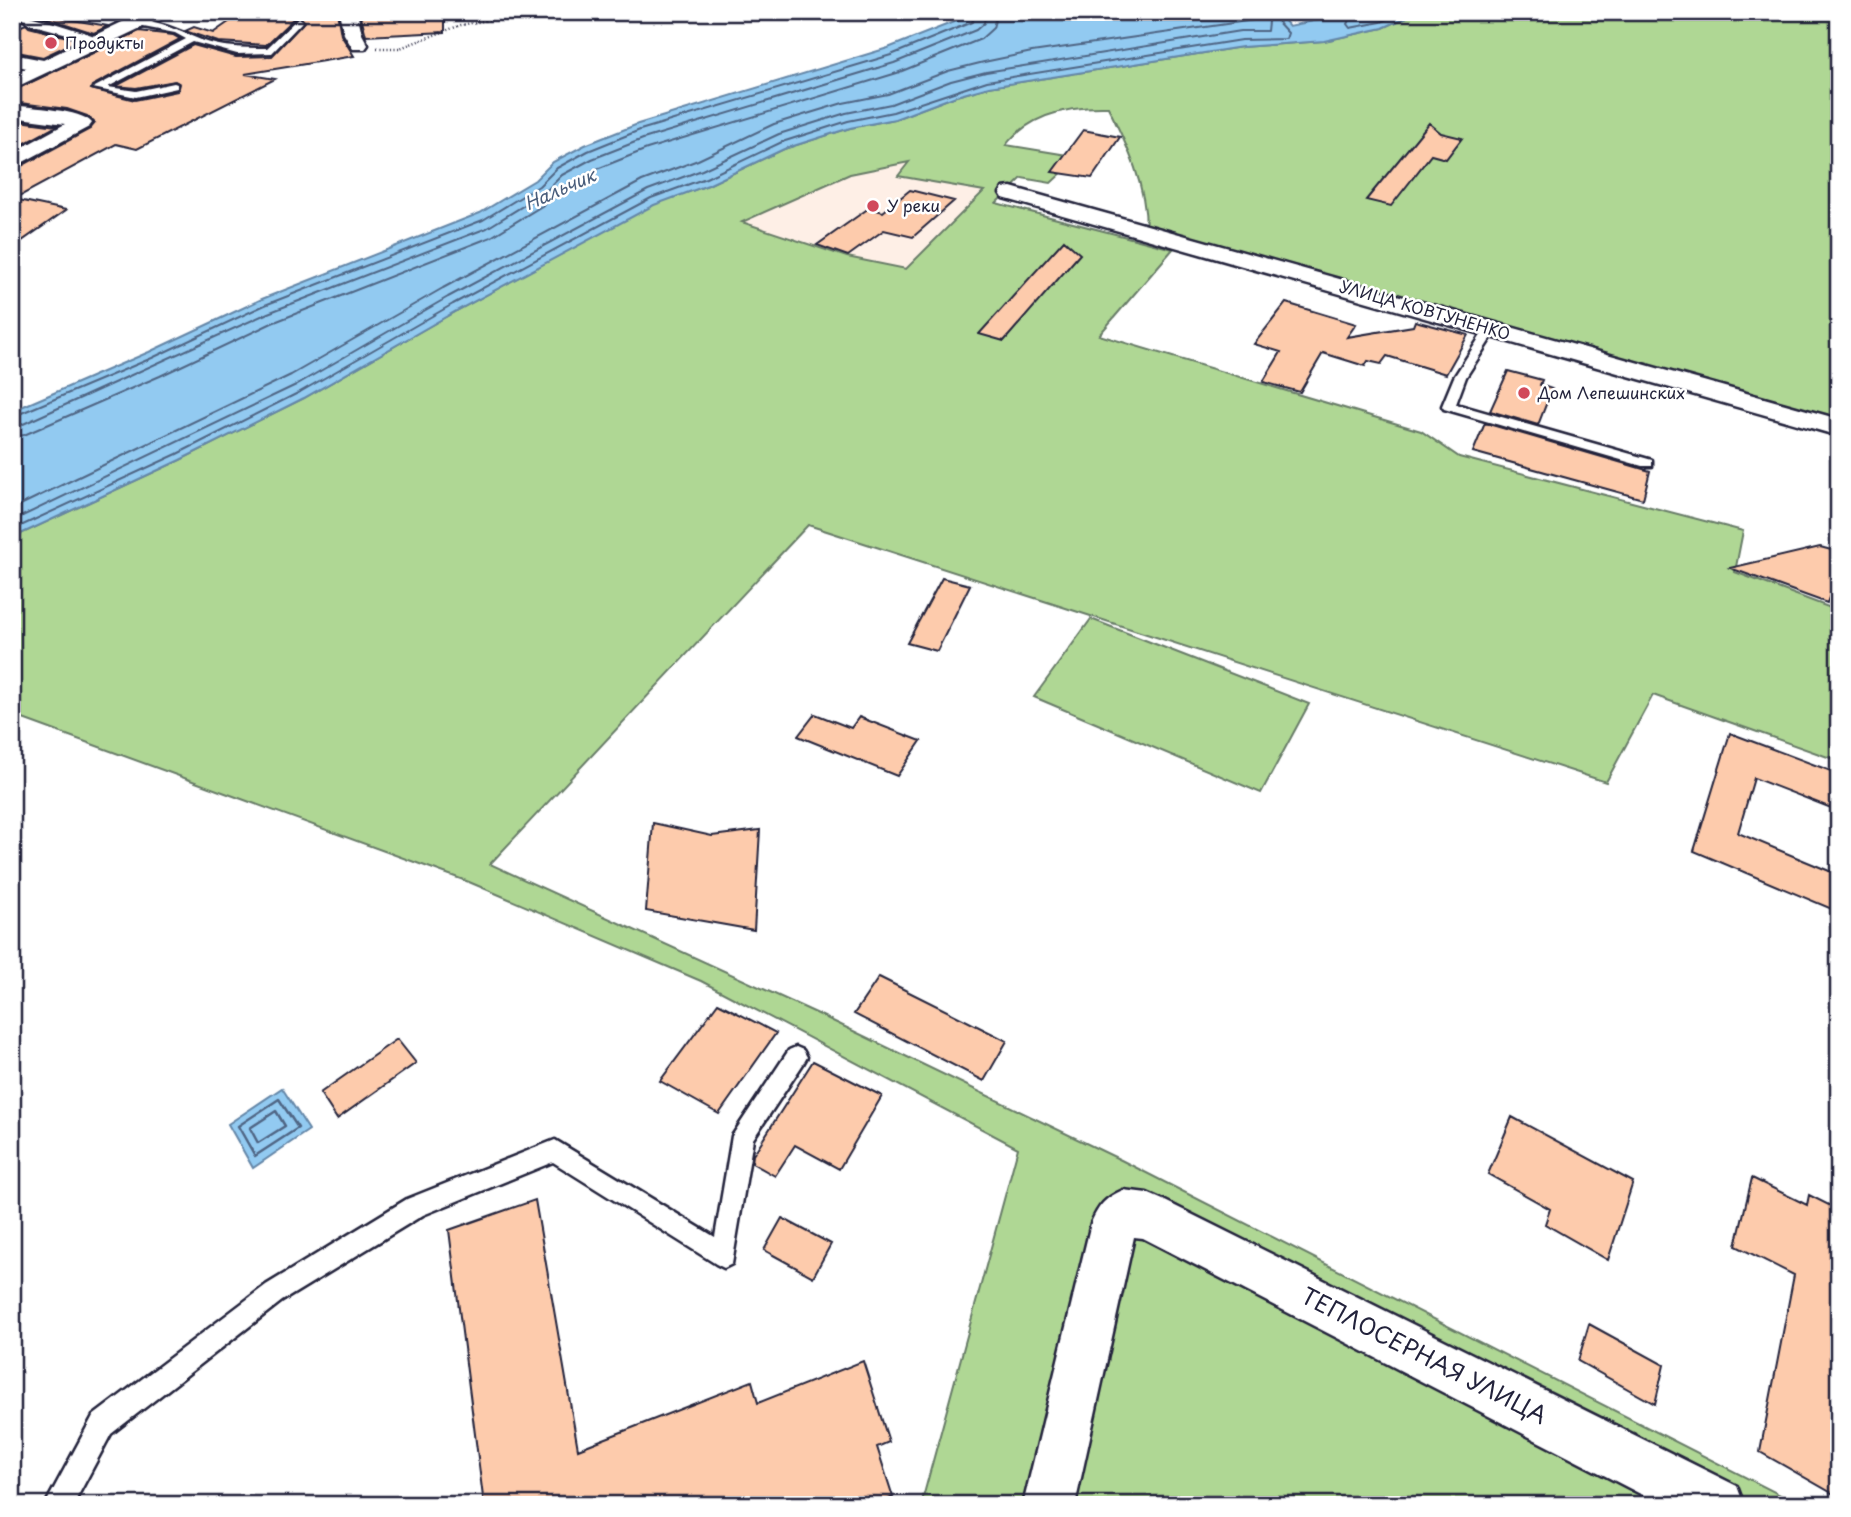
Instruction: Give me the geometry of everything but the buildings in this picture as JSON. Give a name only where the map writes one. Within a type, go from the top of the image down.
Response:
[{"type":"street","points":[[12,83],[159,12]]},
{"type":"street","points":[[348,12],[353,34],[359,45]]},
{"type":"street","points":[[12,59],[47,66]]},
{"type":"street","points":[[12,111],[77,120],[82,123],[12,162]]},
{"type":"street","name":"УЛИЦА КОВТУНЕНКО","points":[[1011,193],[1839,428]]},
{"type":"street","name":"ТЕПЛОСЕРНАЯ УЛИЦА","points":[[1049,1505],[1114,1223],[1123,1213],[1129,1212],[1147,1216],[1718,1505]]},
{"type":"lane","points":[[14,12],[33,22],[101,40]]},
{"type":"lane","points":[[136,23],[178,31],[192,39],[237,51],[263,52],[269,51],[298,21]]},
{"type":"lane","points":[[174,86],[136,94],[99,88],[192,39]]},
{"type":"lane","points":[[1491,329],[1460,377],[1449,406],[1647,463]]},
{"type":"lane","points":[[58,1505],[102,1425],[274,1293],[415,1207],[533,1158],[555,1151],[724,1256],[743,1136],[796,1057]]},
{"type":"path","points":[[359,45],[370,48],[400,48],[451,28],[531,12]]},
{"type":"path","points":[[672,12],[685,12]]},
{"type":"shaded area","name":"У реки","points":[[911,162],[899,176],[985,191],[906,269],[847,257],[741,222],[850,174]]},
{"type":"green space","points":[[1418,12],[1839,12],[1839,428],[1146,232],[1140,183],[1108,107],[1080,108],[1052,114],[1027,125],[1016,134],[1006,145],[1079,157],[1051,183],[1022,178],[996,203],[1173,249],[1099,335],[1421,431],[1459,457],[1743,531],[1735,572],[1839,611],[1839,761],[1653,695],[1606,782],[808,525],[490,864],[816,1013],[1121,1160],[1800,1505],[921,1505],[1018,1148],[701,981],[469,882],[12,715],[12,538],[180,460],[304,398],[456,311],[654,204],[708,185],[784,149],[850,128],[895,119],[956,96],[989,87],[1242,47],[1324,41],[1383,28]],"holes":[[[909,162],[898,176],[984,191],[906,269],[847,257],[742,222],[850,174]]]},
{"type":"green space","points":[[1091,619],[1309,704],[1261,793],[1034,697]]},
{"type":"water","name":"Нальчик","points":[[979,12],[1288,12],[1283,19],[1289,26],[1359,12],[1418,12],[1383,28],[1324,41],[1242,47],[989,87],[956,96],[895,119],[850,128],[784,149],[708,185],[654,205],[456,311],[304,398],[180,460],[12,538],[12,411],[149,352],[262,299],[480,213],[535,180],[553,162],[585,145],[638,124],[888,48]]},
{"type":"water","points":[[282,1088],[309,1130],[253,1168],[228,1124]]},
{"type":"place","name":"Продукты","points":[[51,43]]},
{"type":"place","name":"У реки","points":[[873,206]]},
{"type":"place","name":"Дом Лепешинских","points":[[1524,393]]}]
